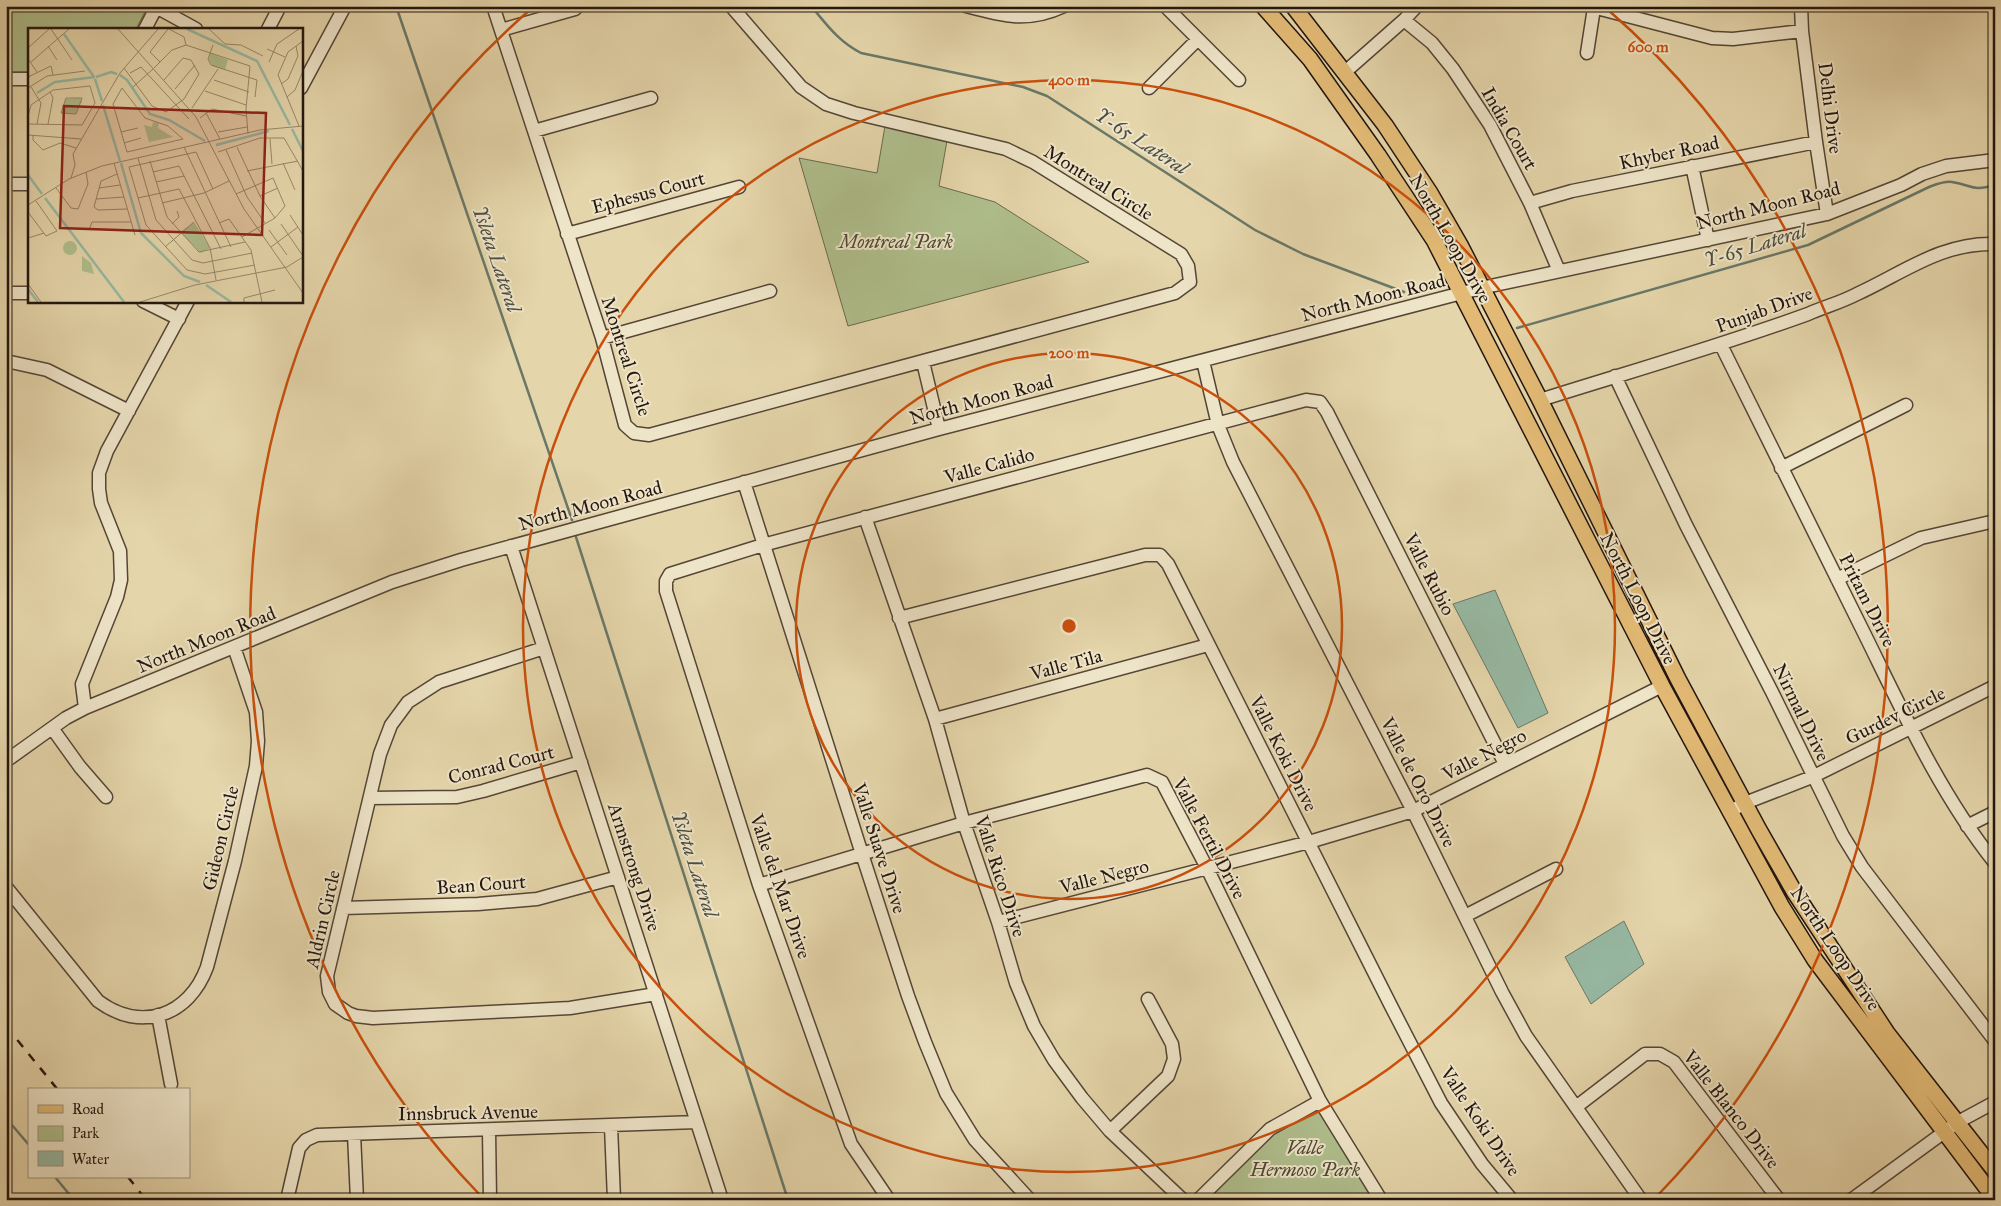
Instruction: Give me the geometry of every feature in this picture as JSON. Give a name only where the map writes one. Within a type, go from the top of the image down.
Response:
[{"type":"main road","name":"North Loop Drive","points":[[1263,6],[1310,59],[1378,155],[1434,240],[1662,686],[1729,812],[1815,960],[1995,1199]]},
{"type":"main road","name":"North Loop Drive","points":[[1293,6],[1385,125],[1430,194],[1460,245],[1540,400],[1678,679],[1795,893],[1882,1025],[1995,1172]]},
{"type":"street","points":[[269,28],[280,6]]},
{"type":"street","points":[[302,86],[345,6]]},
{"type":"street","name":"Montreal Circle","points":[[493,6],[602,338],[626,425],[634,432],[649,436],[1175,293],[1190,282],[1188,266],[1181,254],[1032,162],[1006,149],[854,113],[826,104],[801,87],[732,6]]},
{"type":"street","points":[[501,30],[578,6]]},
{"type":"street","points":[[966,6],[998,15],[1023,17],[1044,14],[1064,6]]},
{"type":"street","points":[[1165,6],[1239,80]]},
{"type":"street","points":[[1345,72],[1404,20],[1417,6]]},
{"type":"street","name":"Delhi Drive","points":[[1801,6],[1802,31],[1816,142],[1828,214]]},
{"type":"street","points":[[146,28],[156,7],[194,28]]},
{"type":"street","points":[[1587,52],[1592,7],[1712,38],[1733,39],[1802,31]]},
{"type":"street","name":"India Court","points":[[1404,20],[1432,43],[1468,91],[1490,125],[1530,202],[1559,271]]},
{"type":"street","points":[[1149,88],[1197,40]]},
{"type":"street","points":[[6,79],[28,79]]},
{"type":"street","points":[[534,131],[651,98]]},
{"type":"street","name":"Khyber Road","points":[[1530,202],[1572,191],[1816,142]]},
{"type":"street","name":"North Moon Road","points":[[6,760],[85,708],[392,582],[511,546],[939,429],[1481,288],[1828,214],[1938,168],[1995,160]]},
{"type":"street","points":[[1692,166],[1708,240]]},
{"type":"street","points":[[6,184],[28,184]]},
{"type":"street","name":"Ephesus Court","points":[[567,234],[740,187]]},
{"type":"street","name":"Punjab Drive","points":[[1540,400],[1721,345],[1856,295],[1950,249],[1978,244],[1995,244]]},
{"type":"street","points":[[602,338],[770,291]]},
{"type":"street","points":[[6,293],[28,293]]},
{"type":"street","points":[[145,302],[179,319]]},
{"type":"street","points":[[85,708],[82,684],[114,605],[121,580],[120,551],[100,496],[99,474],[107,451],[128,410],[188,302]]},
{"type":"street","name":"Pritam Drive","points":[[1721,345],[1911,729],[1967,826],[1995,863]]},
{"type":"street","points":[[6,361],[47,370],[128,410]]},
{"type":"street","name":"Valle de Oro Drive","points":[[1203,361],[1218,424],[1234,462],[1526,1036],[1640,1200]]},
{"type":"street","points":[[923,362],[939,429]]},
{"type":"street","name":"Nirmal Drive","points":[[1615,376],[1686,526],[1772,692],[1812,777],[1843,836],[1862,867],[1995,1041]]},
{"type":"street","name":"Valle Calido","points":[[670,574],[763,545],[865,517],[1306,400],[1320,402]]},
{"type":"street","name":"Valle Rubio","points":[[1320,402],[1336,429],[1505,764]]},
{"type":"street","points":[[1781,468],[1906,405]]},
{"type":"street","name":"Valle Suave Drive","points":[[744,482],[908,996],[946,1093],[975,1140],[1030,1200]]},
{"type":"street","name":"Valle Rico Drive","points":[[865,517],[935,719],[964,824],[998,922],[1016,983],[1034,1026],[1054,1060],[1110,1131],[1183,1200]]},
{"type":"street","points":[[1837,578],[1920,538],[1995,522]]},
{"type":"street","name":"Armstrong Drive","points":[[511,546],[722,1200]]},
{"type":"street","name":"Valle Koki Drive","points":[[899,618],[1145,554],[1160,555],[1168,564],[1441,1103],[1482,1164],[1512,1200]]},
{"type":"street","name":"Valle del Mar Drive","points":[[670,574],[666,581],[666,591],[759,885],[851,1144],[889,1200]]},
{"type":"street","name":"Valle Tila","points":[[935,719],[1208,645]]},
{"type":"street","name":"Gideon Circle","points":[[6,887],[98,1001],[110,1010],[128,1017],[150,1017],[180,1006],[194,994],[202,981],[235,861],[253,783],[258,741],[256,712],[234,647]]},
{"type":"street","name":"Aldrin Circle","points":[[544,648],[439,682],[408,702],[400,712],[387,735],[380,754],[329,967],[327,985],[329,992],[335,1004],[356,1016],[373,1018],[447,1016],[570,1008],[656,994]]},
{"type":"street","name":"Valle Negro","points":[[998,922],[1308,842],[1413,811],[1662,686]]},
{"type":"street","name":"Gurdev Circle","points":[[1729,812],[1745,803],[1812,777],[1995,686]]},
{"type":"street","points":[[52,728],[80,767],[106,797]]},
{"type":"street","name":"Conrad Court","points":[[370,798],[457,796],[483,791],[581,762]]},
{"type":"street","name":"Valle Fertil Drive","points":[[759,885],[964,824],[1147,775],[1162,782],[1207,868],[1320,1101],[1381,1200]]},
{"type":"street","points":[[1967,826],[1995,812]]},
{"type":"street","points":[[1465,916],[1556,868]]},
{"type":"street","name":"Bean Court","points":[[342,908],[478,904],[537,899],[618,877]]},
{"type":"street","points":[[1110,1131],[1168,1076],[1174,1059],[1172,1044],[1148,999]]},
{"type":"street","points":[[158,1015],[171,1084]]},
{"type":"street","name":"Valle Blanco Drive","points":[[1576,1107],[1645,1054],[1660,1054],[1674,1062],[1779,1200]]},
{"type":"street","points":[[1198,1200],[1270,1129],[1320,1101]]},
{"type":"street","points":[[1851,1200],[1958,1122],[1995,1102]]},
{"type":"street","name":"Innsbruck Avenue","points":[[288,1200],[297,1154],[302,1143],[317,1135],[697,1122]]},
{"type":"street","points":[[611,1126],[614,1200]]},
{"type":"street","points":[[488,1130],[490,1200]]},
{"type":"street","points":[[354,1134],[357,1200]]},
{"type":"green space","points":[[6,6],[148,6],[137,28],[28,28],[28,72],[6,72]]},
{"type":"green space","name":"Montreal Park","points":[[886,120],[948,135],[939,186],[995,202],[1089,262],[848,326],[799,158],[877,173]]},
{"type":"green space","name":"Valle Hermoso Park","points":[[1320,1101],[1381,1200],[1198,1200],[1270,1129]]},
{"type":"water","points":[[1495,590],[1548,713],[1518,728],[1453,604]]},
{"type":"water","points":[[1624,921],[1644,964],[1591,1004],[1565,957]]},
{"type":"waterway","name":"Ysleta Lateral","points":[[396,6],[572,520]]},
{"type":"waterway","name":"Y-65 Lateral","points":[[811,6],[840,38],[861,53],[1023,87],[1047,96],[1255,230],[1303,254],[1404,292]]},
{"type":"waterway","name":"Y-65 Lateral","points":[[1517,328],[1808,245],[1938,184],[1952,182],[1976,188],[1995,185]]},
{"type":"waterway","name":"Ysleta Lateral","points":[[576,537],[788,1200]]},
{"type":"waterway","points":[[6,1118],[28,1144]]},
{"type":"waterway","points":[[56,1178],[74,1200]]},
{"type":"railway","points":[[6,1026],[56,1088]]},
{"type":"railway","points":[[129,1178],[146,1200]]}]
